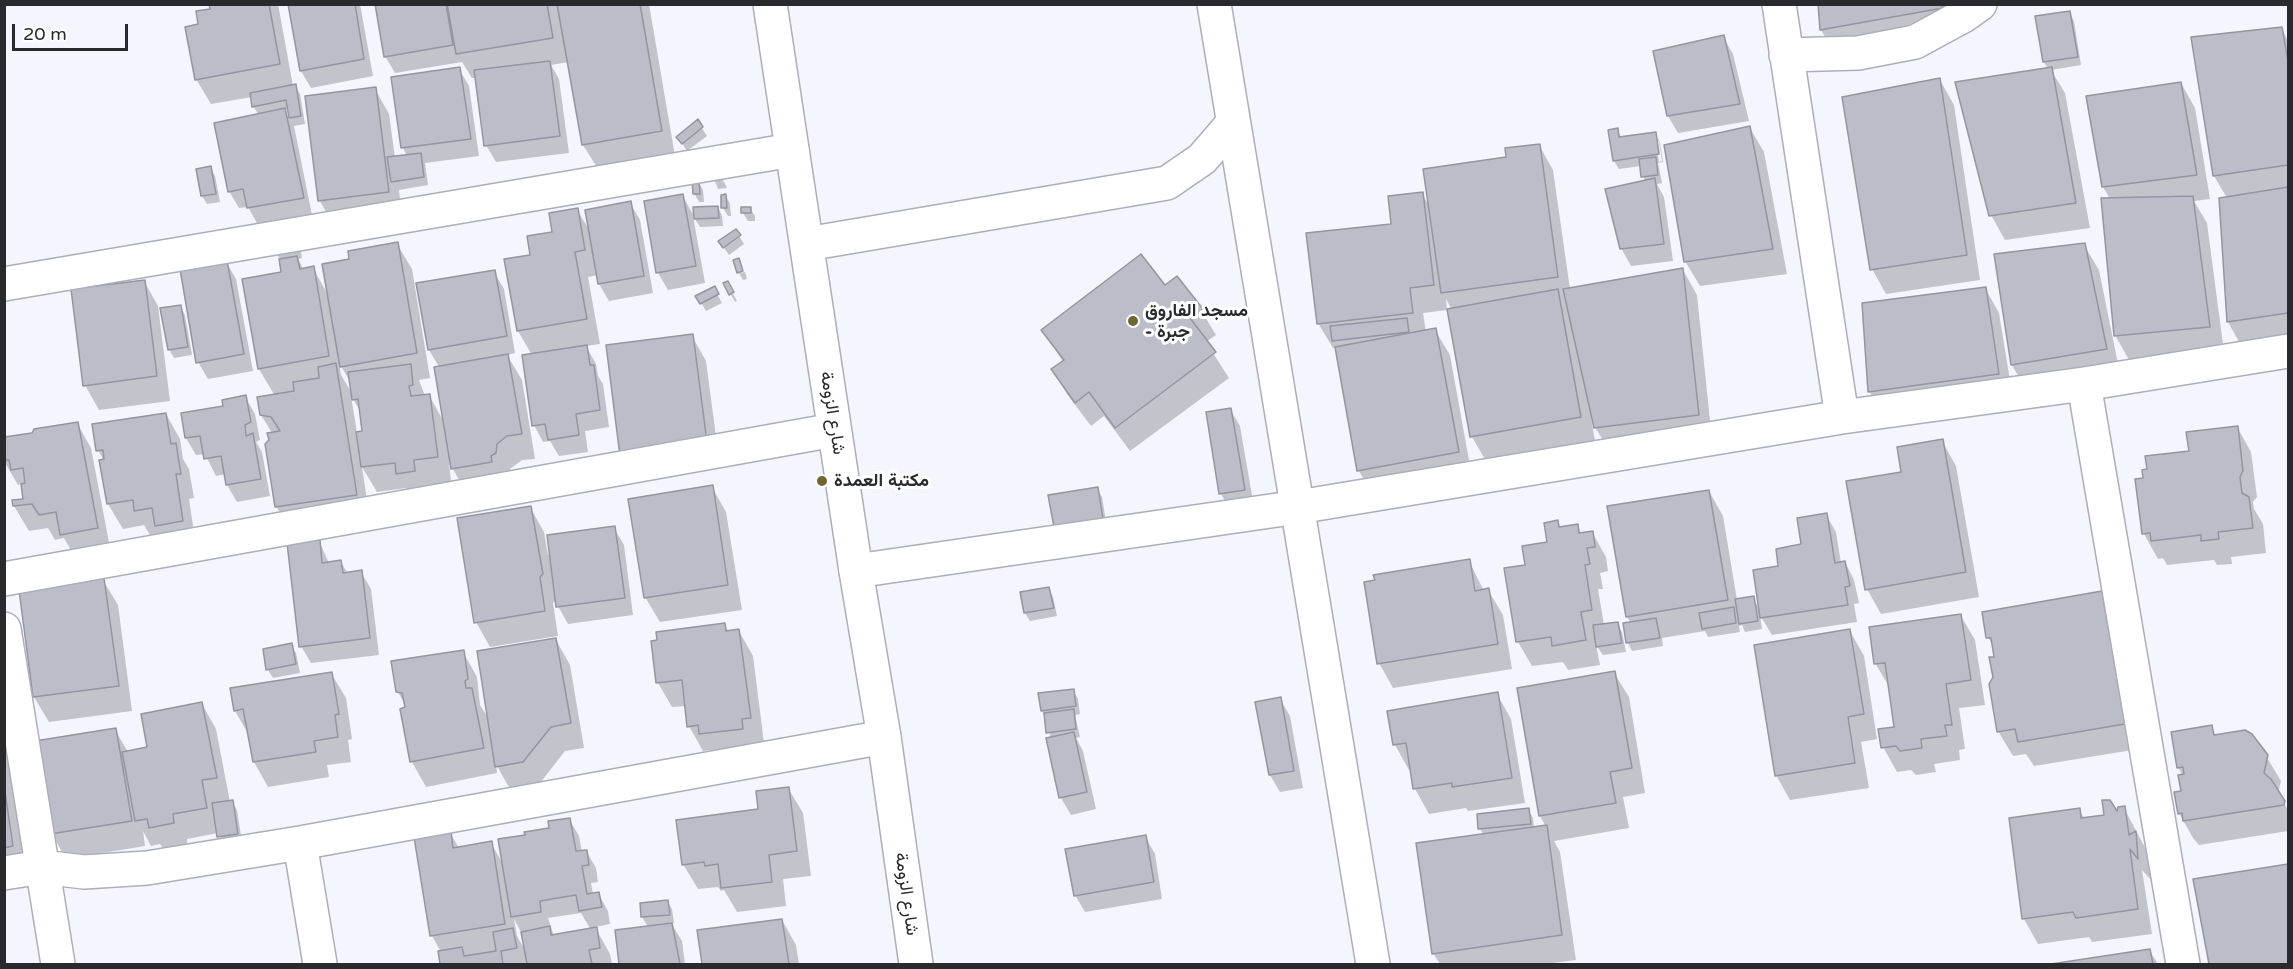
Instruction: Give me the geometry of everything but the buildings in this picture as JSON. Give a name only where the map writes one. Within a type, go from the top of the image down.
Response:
[{"type":"street","name":"شارع الزومة","points":[[770,4],[834,430],[884,737],[916,964]]},
{"type":"street","points":[[1214,4],[1373,964]]},
{"type":"street","points":[[1779,4],[1842,417]]},
{"type":"street","points":[[1786,55],[1858,53],[1915,42],[1980,4]]},
{"type":"street","points":[[807,244],[1167,183],[1202,159],[1233,123]]},
{"type":"street","points":[[4,285],[792,150]]},
{"type":"street","points":[[856,571],[1298,507],[1842,417],[2084,384],[2289,351]]},
{"type":"street","points":[[2084,384],[2183,964]]},
{"type":"street","points":[[4,579],[834,430]]},
{"type":"street","points":[[4,629],[58,964]]},
{"type":"street","points":[[4,873],[42,867],[84,872],[147,868],[300,843],[884,737]]},
{"type":"street","points":[[300,843],[320,964]]},
{"type":"place","name":"مسجد الفاروق - جبرة","points":[[1133,321]]},
{"type":"place","name":"مكتبة العمدة","points":[[822,481]]}]
